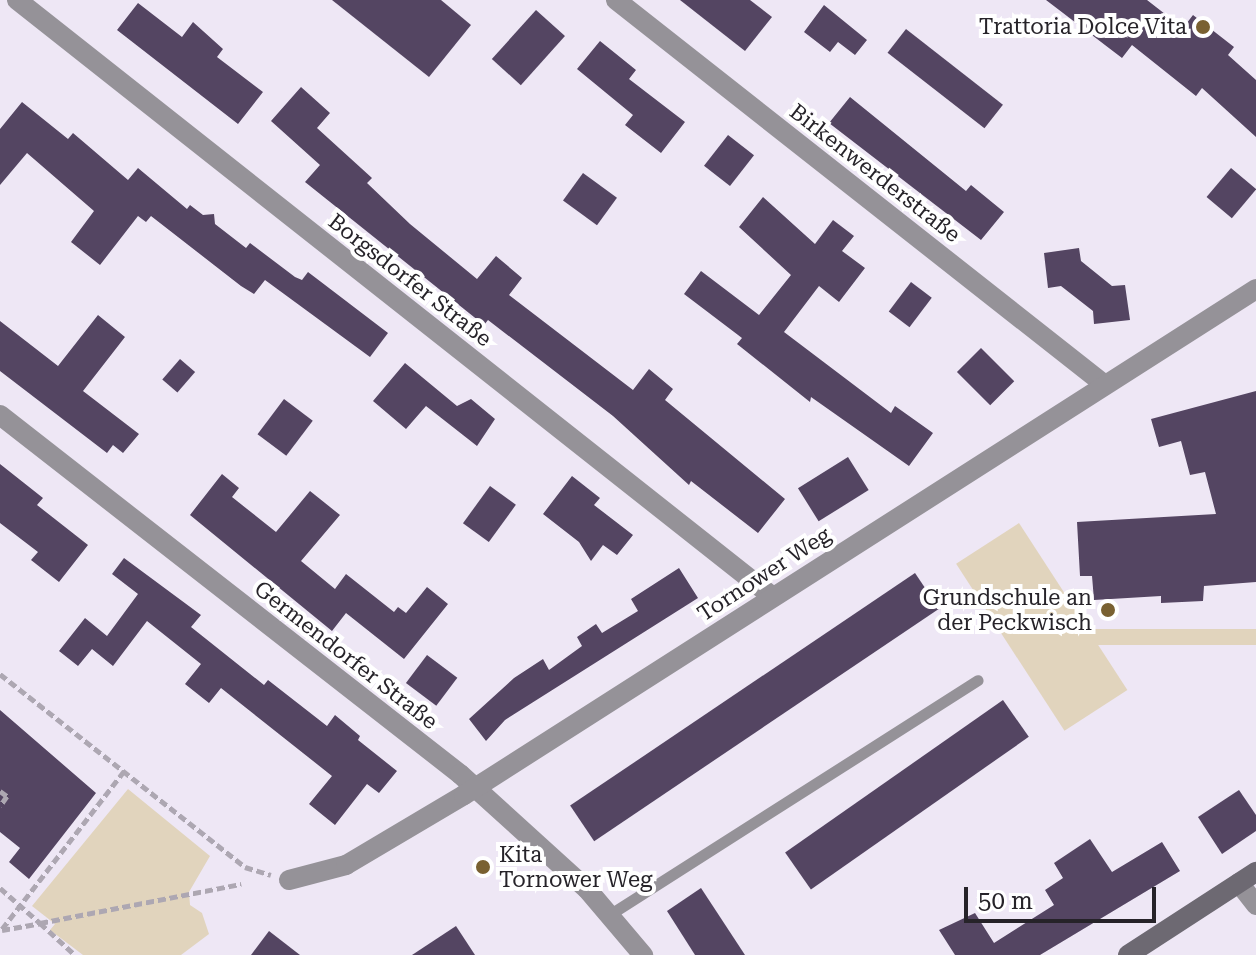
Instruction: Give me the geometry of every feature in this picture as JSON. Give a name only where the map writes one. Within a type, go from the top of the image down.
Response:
[{"type":"main road","points":[[1128,955],[1247,878]]},
{"type":"street","name":"Borgsdorfer Straße","points":[[17,0],[773,597]]},
{"type":"street","name":"Birkenwerderstraße","points":[[616,0],[1105,385]]},
{"type":"street","name":"Tornower Weg","points":[[289,880],[346,865],[475,788],[1256,289]]},
{"type":"street","name":"Germendorfer Straße","points":[[0,415],[475,788],[609,915],[643,955]]},
{"type":"street","points":[[1247,878],[1256,905]]},
{"type":"lane","points":[[609,915],[978,680]]},
{"type":"path","points":[[0,674],[245,867]]},
{"type":"path","points":[[1,930],[124,771]]},
{"type":"path","points":[[0,791],[7,796],[0,806]]},
{"type":"path","points":[[1,930],[241,884]]},
{"type":"path","points":[[0,888],[75,955]]},
{"type":"shaded area","points":[[1019,523],[1127,690],[1064,731],[956,564]]},
{"type":"shaded area","points":[[1039,629],[1256,629],[1256,645],[1039,645]]},
{"type":"shaded area","points":[[128,789],[210,856],[189,892],[190,905],[202,913],[209,934],[181,955],[83,955],[50,930],[55,924],[32,906]]},
{"type":"building","points":[[332,0],[441,0],[471,25],[429,77]]},
{"type":"building","points":[[680,0],[750,0],[772,17],[745,51]]},
{"type":"building","points":[[1046,0],[1147,0],[1183,28],[1193,15],[1234,47],[1228,55],[1256,80],[1256,137],[1202,88],[1196,96],[1132,45],[1122,58]]},
{"type":"building","points":[[138,3],[182,37],[193,22],[223,49],[217,57],[263,92],[238,124],[117,30]]},
{"type":"building","points":[[824,5],[867,40],[855,55],[838,42],[830,52],[804,32]]},
{"type":"building","points":[[536,10],[565,36],[521,85],[492,59]]},
{"type":"building","points":[[906,29],[1003,105],[984,128],[888,53]]},
{"type":"building","points":[[600,41],[636,70],[629,79],[685,122],[661,153],[625,125],[633,115],[577,69]]},
{"type":"building","points":[[301,87],[330,113],[317,128],[372,178],[367,183],[410,224],[477,279],[496,256],[522,278],[509,295],[633,390],[649,369],[673,389],[665,400],[785,499],[758,533],[691,481],[689,485],[613,416],[488,320],[484,325],[305,182],[320,165],[271,121]]},
{"type":"building","points":[[850,97],[966,191],[971,185],[1004,212],[981,240],[829,123]]},
{"type":"building","points":[[22,102],[68,139],[73,133],[128,180],[138,168],[187,209],[190,205],[203,215],[214,214],[215,224],[246,248],[250,243],[302,280],[308,272],[388,333],[370,357],[265,280],[254,294],[241,286],[151,216],[146,222],[138,216],[100,265],[71,242],[94,211],[27,153],[0,185],[0,129]]},
{"type":"building","points":[[728,135],[754,155],[730,186],[704,166]]},
{"type":"building","points":[[1231,168],[1256,189],[1232,218],[1207,197]]},
{"type":"building","points":[[583,173],[617,198],[597,225],[563,201]]},
{"type":"building","points":[[763,197],[815,244],[833,220],[854,236],[842,251],[865,268],[839,302],[819,286],[784,332],[891,413],[895,406],[933,433],[909,466],[811,397],[810,402],[737,344],[742,338],[684,294],[701,271],[759,315],[791,275],[739,227]]},
{"type":"building","points":[[1079,248],[1081,261],[1112,286],[1125,285],[1130,320],[1094,324],[1093,311],[1061,286],[1048,288],[1044,253]]},
{"type":"building","points":[[911,282],[932,298],[909,327],[889,312]]},
{"type":"building","points":[[98,315],[125,337],[83,391],[139,434],[123,453],[113,445],[107,453],[0,371],[0,321],[58,366]]},
{"type":"building","points":[[981,348],[1014,381],[990,405],[957,372]]},
{"type":"building","points":[[180,359],[195,372],[177,392],[162,379]]},
{"type":"building","points":[[405,363],[457,406],[471,399],[495,419],[477,446],[426,406],[406,429],[373,401]]},
{"type":"building","points":[[1256,391],[1256,582],[1204,586],[1203,601],[1161,603],[1161,596],[1094,600],[1092,576],[1080,576],[1077,522],[1216,514],[1205,472],[1190,475],[1181,441],[1159,447],[1151,419]]},
{"type":"building","points":[[284,399],[313,421],[286,456],[258,434]]},
{"type":"building","points":[[848,457],[869,490],[819,521],[798,488]]},
{"type":"building","points":[[0,464],[43,498],[37,505],[88,545],[59,582],[31,560],[38,552],[0,523]]},
{"type":"building","points":[[222,474],[239,488],[232,497],[276,532],[310,491],[340,515],[301,561],[335,589],[346,574],[394,612],[398,607],[406,613],[427,587],[448,604],[404,659],[346,613],[332,631],[190,515]]},
{"type":"building","points":[[572,476],[600,498],[594,505],[633,535],[617,555],[603,545],[591,561],[579,542],[543,514]]},
{"type":"building","points":[[490,486],[516,505],[489,542],[463,523]]},
{"type":"building","points":[[124,558],[201,615],[191,627],[264,685],[268,680],[327,726],[335,715],[360,736],[358,740],[397,771],[379,793],[367,784],[335,825],[309,804],[332,776],[221,688],[209,703],[185,684],[201,664],[147,621],[113,666],[92,649],[78,666],[59,651],[85,618],[107,636],[138,594],[112,574]]},
{"type":"building","points":[[679,568],[698,598],[505,720],[486,741],[469,719],[514,678],[543,659],[549,670],[582,646],[577,637],[596,624],[602,633],[638,611],[631,599]]},
{"type":"building","points":[[915,573],[939,609],[594,841],[570,806]]},
{"type":"building","points":[[427,655],[457,678],[436,706],[406,683]]},
{"type":"building","points":[[1003,700],[1029,737],[811,889],[785,853]]},
{"type":"building","points":[[0,710],[96,793],[29,879],[9,862],[20,848],[0,832]]},
{"type":"building","points":[[1239,790],[1256,815],[1256,831],[1222,854],[1198,817]]},
{"type":"building","points":[[1090,839],[1112,872],[1162,842],[1180,871],[1040,955],[955,955],[939,930],[975,913],[994,943],[1054,905],[1045,890],[1063,878],[1054,863]]},
{"type":"building","points":[[701,888],[745,955],[695,955],[667,911]]},
{"type":"building","points":[[456,926],[475,955],[412,955]]},
{"type":"building","points":[[269,931],[300,955],[251,955]]},
{"type":"place","name":"Trattoria Dolce Vita","points":[[1203,27]]},
{"type":"place","name":"Grundschule an der Peckwisch","points":[[1108,610]]},
{"type":"place","name":"Kita Tornower Weg","points":[[483,867]]}]
